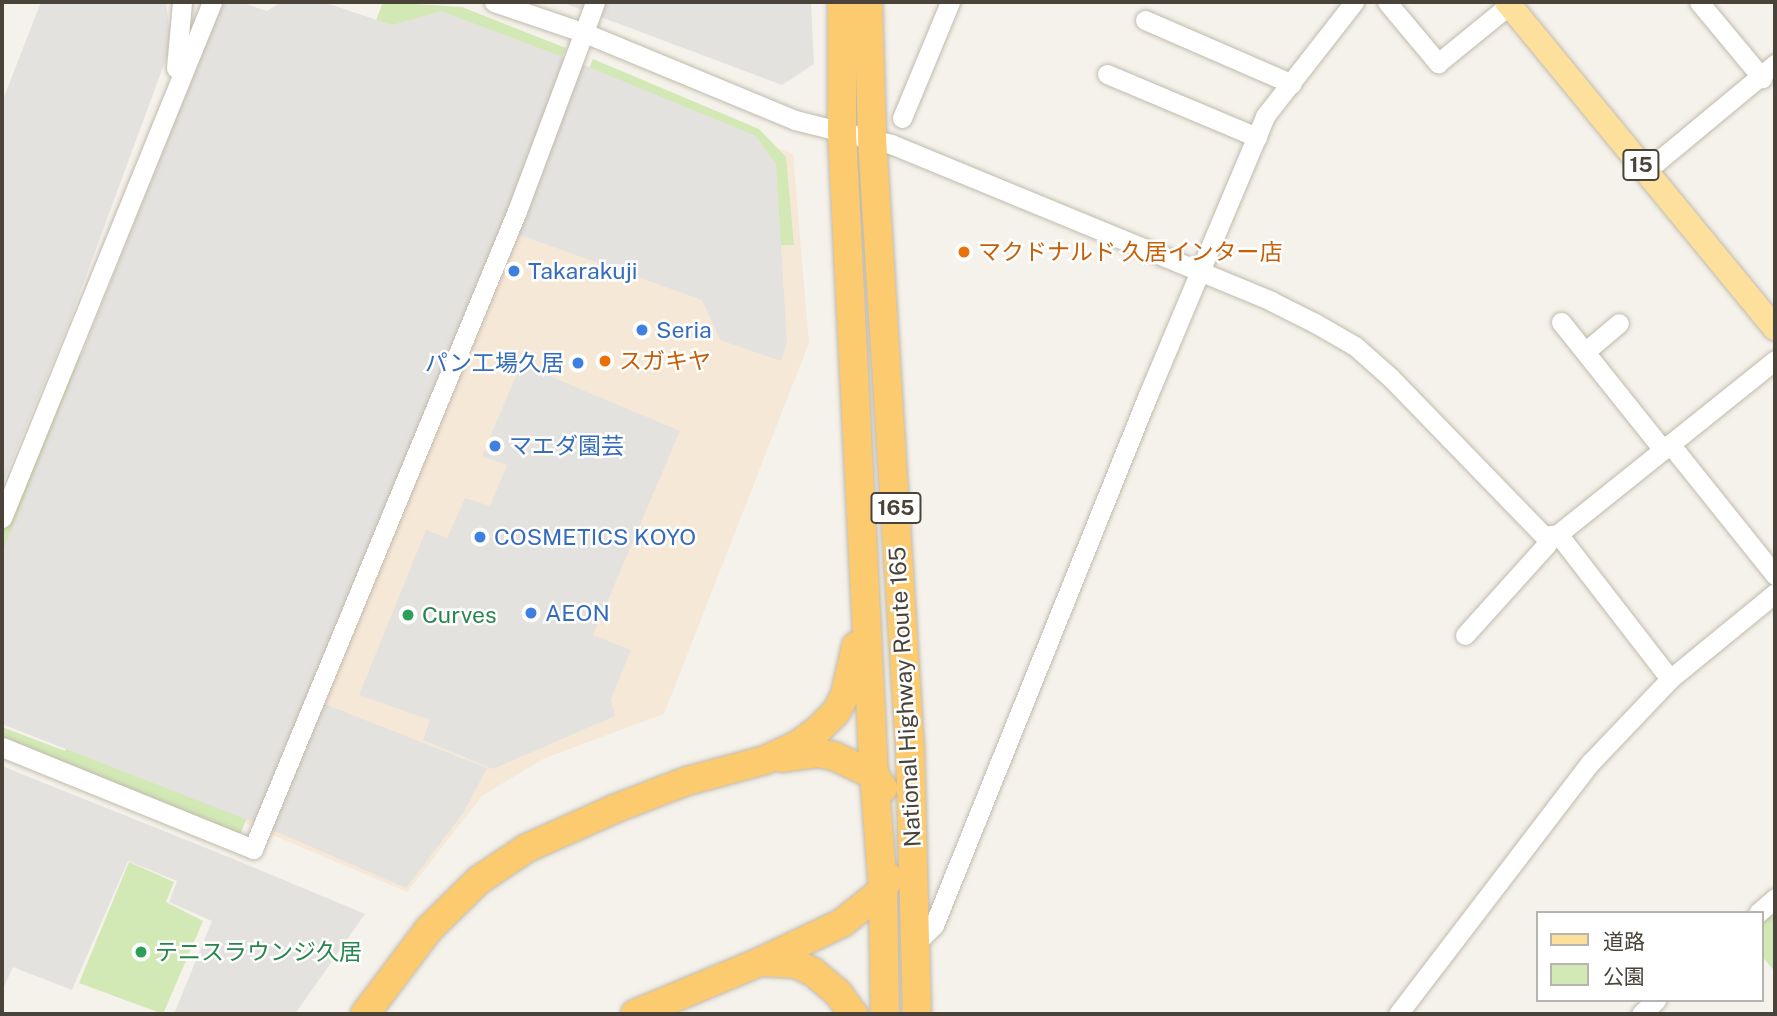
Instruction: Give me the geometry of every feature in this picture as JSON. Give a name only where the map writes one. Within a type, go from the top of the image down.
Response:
[{"type":"highway","name":"National Highway Route 165","points":[[842,2],[842,132],[874,775],[883,890],[885,1014]]},
{"type":"highway","name":"National Highway Route 165","points":[[868,2],[872,139],[910,749],[917,1014]]},
{"type":"highway","points":[[765,760],[799,744],[820,728],[836,712],[851,678],[858,627],[857,440]]},
{"type":"highway","points":[[365,1014],[429,929],[479,880],[527,848],[614,809],[687,781],[765,760],[817,753],[834,756],[874,775],[912,829],[883,890],[842,923],[761,962],[635,1014]]},
{"type":"highway","points":[[761,962],[796,964],[813,972],[838,993],[853,1014]]},
{"type":"highway","points":[[377,1014],[393,980]]},
{"type":"main road","name":"15","points":[[1508,3],[1775,328]]},
{"type":"street","points":[[171,101],[182,2]]},
{"type":"street","points":[[2,518],[212,2]]},
{"type":"street","points":[[494,2],[585,33],[795,120],[891,144],[1271,301],[1355,346],[1391,378],[1537,532],[1554,535],[1670,679]]},
{"type":"street","points":[[2,747],[253,849],[517,211],[595,2]]},
{"type":"street","points":[[902,118],[950,2]]},
{"type":"street","points":[[914,945],[934,925],[1148,395],[1202,272],[1265,116],[1354,2]]},
{"type":"street","points":[[1387,2],[1438,63],[1508,3]]},
{"type":"street","points":[[1646,171],[1768,71],[1699,2]]},
{"type":"street","points":[[1145,20],[1292,84]]},
{"type":"street","points":[[1107,74],[1256,137]]},
{"type":"street","points":[[1561,322],[1775,575]]},
{"type":"street","points":[[1586,351],[1619,323]]},
{"type":"street","points":[[1465,635],[1554,535],[1775,360]]},
{"type":"street","points":[[1398,1014],[1591,762],[1670,679],[1775,593]]},
{"type":"street","points":[[1760,911],[1775,898]]},
{"type":"street","points":[[1640,1014],[1654,1002]]},
{"type":"shaded area","points":[[41,2],[166,2],[169,27],[179,2],[187,2],[68,325],[2,485],[2,102]]},
{"type":"shaded area","points":[[223,2],[240,2],[267,11],[281,2],[323,2],[392,25],[441,11],[574,61],[756,136],[776,164],[787,343],[781,361],[720,340],[702,300],[517,234],[322,703],[487,768],[464,812],[406,888],[263,826],[2,724],[2,553]]},
{"type":"shaded area","points":[[561,2],[811,2],[814,64],[782,85]]},
{"type":"shaded area","points":[[431,11],[793,154],[809,343],[664,714],[545,758],[482,796],[407,892],[2,720],[2,565]]},
{"type":"shaded area","name":"AEON","points":[[521,364],[680,431],[593,635],[631,650],[611,699],[615,716],[493,769],[423,740],[430,720],[359,695],[426,530],[447,538],[465,498],[490,506],[507,465],[482,456]]},
{"type":"shaded area","points":[[2,766],[365,914],[295,1014],[174,1014],[212,921],[169,902],[177,881],[128,861],[72,990],[13,967],[2,991]]},
{"type":"green space","points":[[383,2],[462,7],[566,48],[501,196],[350,90]]},
{"type":"green space","points":[[593,59],[759,129],[786,157],[794,245],[771,245],[535,193]]},
{"type":"green space","points":[[73,353],[84,358],[2,573],[2,529]]},
{"type":"green space","points":[[118,630],[253,803],[239,837],[2,743],[2,727],[65,751]]},
{"type":"green space","name":"テニスラウンジ久居","points":[[129,862],[174,882],[166,902],[203,921],[163,1014],[79,983]]},
{"type":"green space","points":[[1775,907],[1775,972],[1763,957],[1763,916]]},
{"type":"place","name":"マクドナルド 久居インター店","points":[[964,252]]},
{"type":"place","name":"Takarakuji","points":[[514,271]]},
{"type":"place","name":"Seria","points":[[642,330]]},
{"type":"place","name":"スガキヤ","points":[[605,361]]},
{"type":"place","name":"パン工場久居","points":[[578,363]]},
{"type":"place","name":"マエダ園芸","points":[[495,446]]},
{"type":"place","name":"COSMETICS KOYO","points":[[480,537]]},
{"type":"place","name":"AEON","points":[[531,613]]},
{"type":"place","name":"Curves","points":[[408,615]]},
{"type":"place","name":"テニスラウンジ久居","points":[[141,952]]}]
